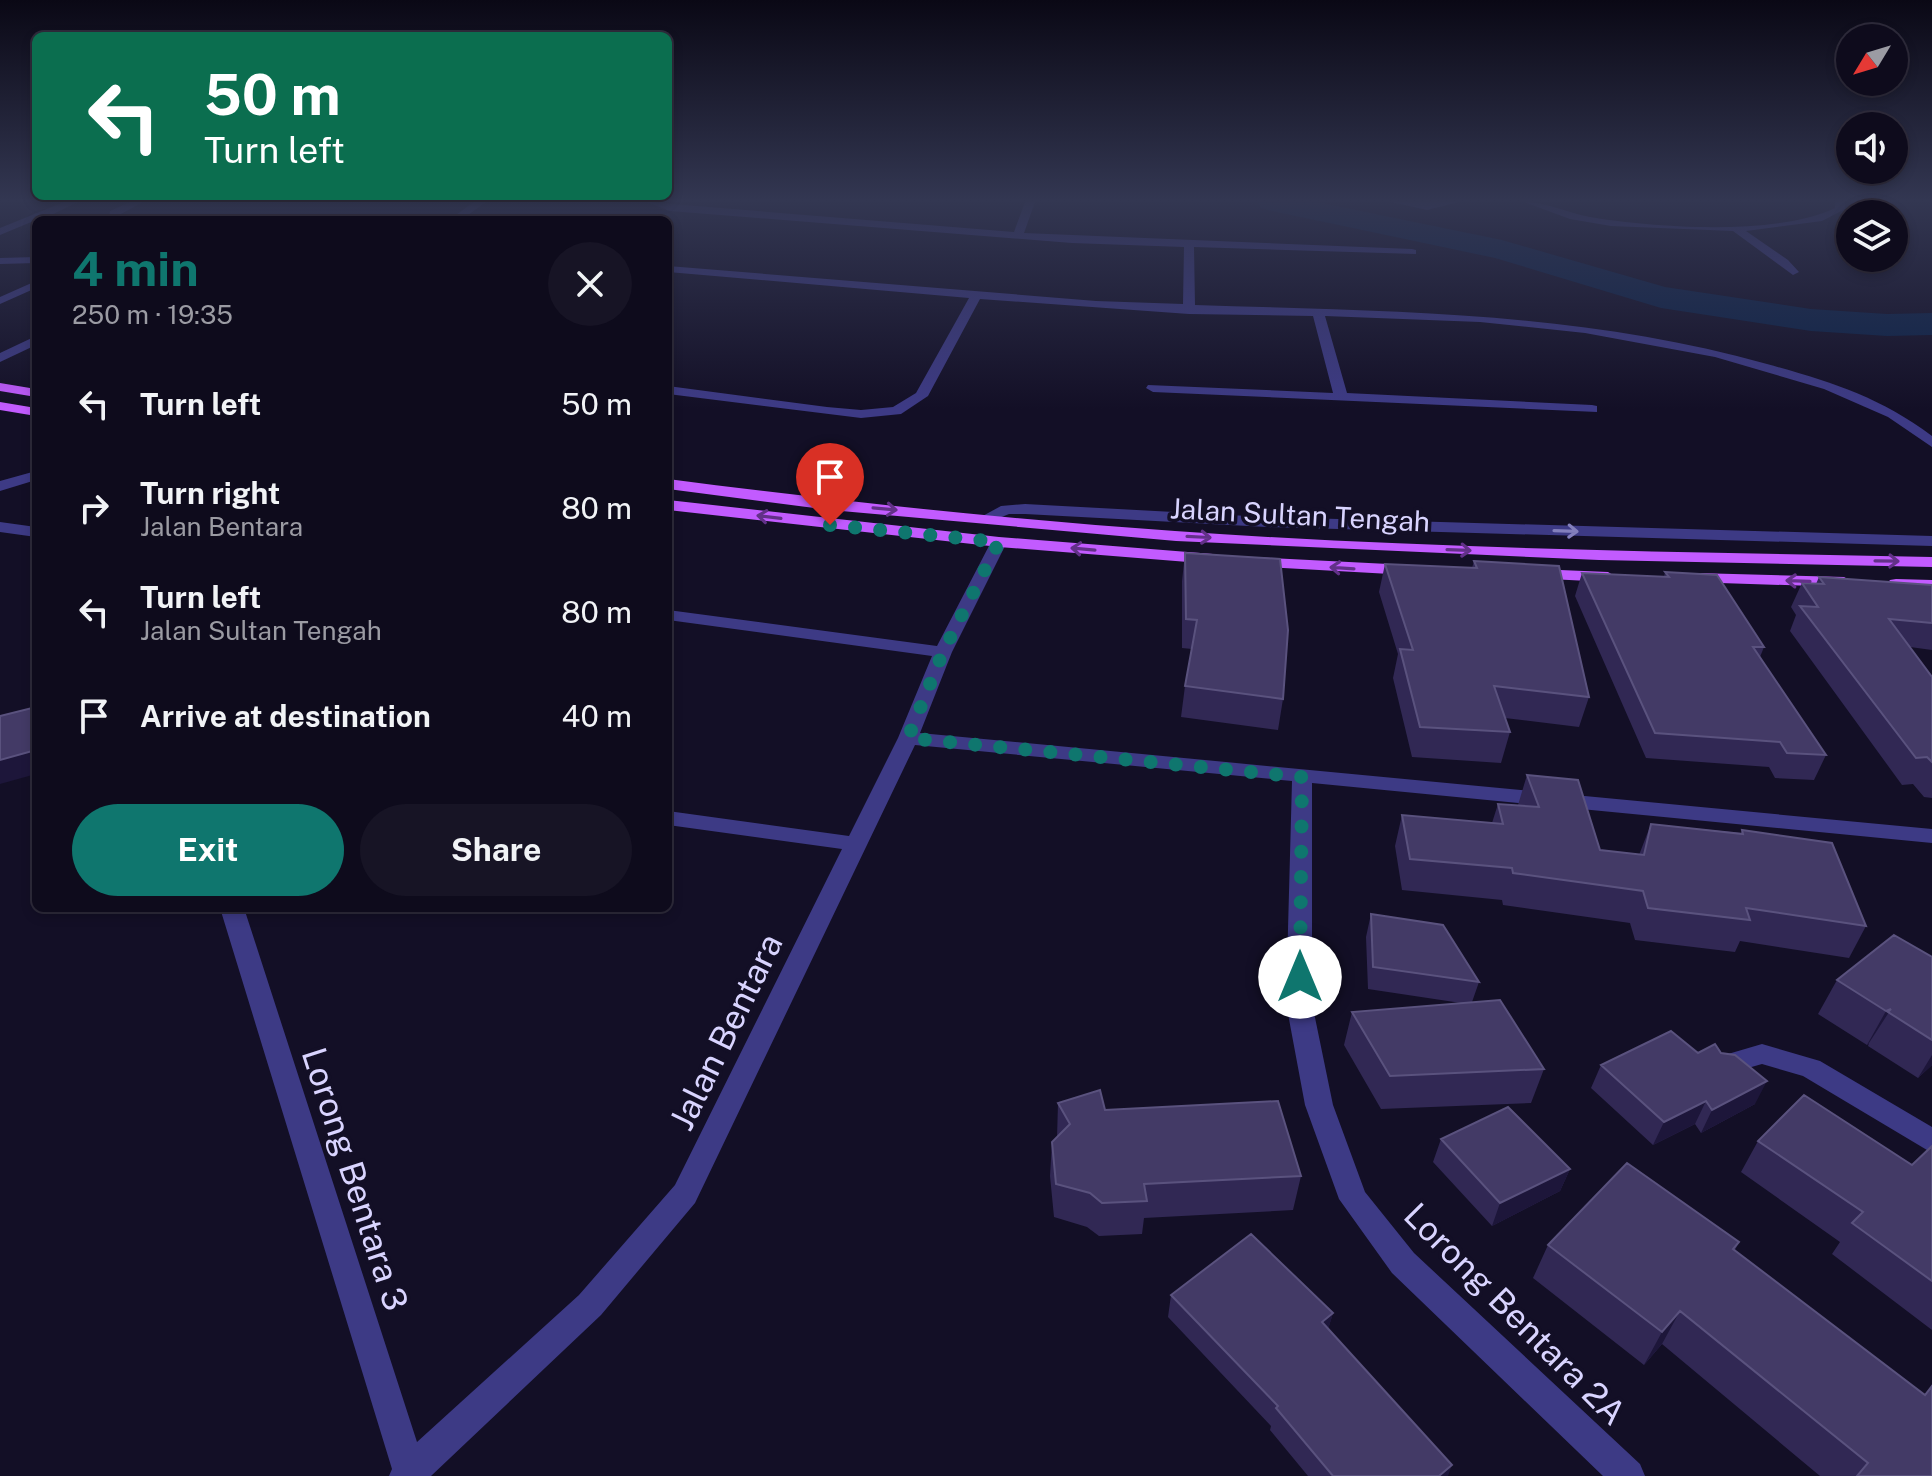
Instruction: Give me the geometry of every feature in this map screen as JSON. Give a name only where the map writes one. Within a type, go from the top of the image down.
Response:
[{"type":"main road","points":[[0,387],[32,392]]},
{"type":"main road","points":[[0,406],[32,411]]},
{"type":"main road","name":"Jalan Sultan Tengah","points":[[672,485],[830,505],[1176,536],[1361,546],[1932,562]]},
{"type":"main road","name":"Jalan Sultan Tengah","points":[[672,505],[999,542],[1233,561],[1424,571]]},
{"type":"main road","points":[[1518,574],[1626,577]]},
{"type":"main road","points":[[1673,578],[1932,585]]},
{"type":"street","points":[[689,271],[976,296],[1189,310],[1526,321],[1585,329],[1770,367],[1865,399],[1893,414],[1932,443]]},
{"type":"street","points":[[1189,271],[1189,310]]},
{"type":"street","points":[[3,300],[32,286]]},
{"type":"street","points":[[672,391],[827,411],[861,414],[896,411],[921,396],[976,296]]},
{"type":"street","points":[[3,300],[32,302]]},
{"type":"street","points":[[1318,313],[1341,396]]},
{"type":"street","points":[[0,358],[32,342]]},
{"type":"street","points":[[1153,388],[1592,409]]},
{"type":"street","points":[[0,486],[32,476]]},
{"type":"street","points":[[987,518],[1007,509],[1025,509],[1267,522],[1932,541]]},
{"type":"street","points":[[0,527],[32,531]]},
{"type":"street","name":"Jalan Bentara","points":[[408,1474],[590,1305],[685,1194],[857,844],[908,738],[943,652],[999,542]]},
{"type":"street","points":[[672,616],[943,652]]},
{"type":"street","points":[[908,738],[1932,836]]},
{"type":"street","name":"Lorong Bentara 2A","points":[[1302,777],[1299,1003],[1319,1105],[1353,1199],[1403,1263],[1628,1476]]},
{"type":"street","points":[[672,819],[857,844]]},
{"type":"street","name":"Lorong Bentara 3","points":[[233,912],[408,1474]]},
{"type":"street","points":[[1720,1066],[1762,1054],[1811,1068],[1932,1141]]},
{"type":"building","points":[[1185,553],[1280,559],[1288,630],[1283,699],[1185,686],[1197,620],[1186,619]]},
{"type":"building","points":[[1474,561],[1559,566],[1589,697],[1494,686],[1510,732],[1420,727],[1400,649],[1413,650],[1385,564],[1477,568]]},
{"type":"building","points":[[1665,572],[1717,575],[1764,647],[1753,647],[1826,755],[1787,753],[1780,742],[1655,733],[1582,573],[1669,577]]},
{"type":"building","points":[[1819,577],[1932,585],[1932,623],[1889,619],[1932,677],[1932,762],[1927,757],[1916,758],[1800,606],[1818,607],[1802,583],[1824,584]]},
{"type":"building","points":[[32,708],[32,751],[0,760],[0,716]]},
{"type":"building","points":[[1527,775],[1578,780],[1600,850],[1644,855],[1651,824],[1743,834],[1742,830],[1832,843],[1866,926],[1746,908],[1750,920],[1648,908],[1643,891],[1513,873],[1512,868],[1410,859],[1402,815],[1503,824],[1498,804],[1539,807]]},
{"type":"building","points":[[1371,914],[1443,925],[1479,982],[1373,967]]},
{"type":"building","points":[[1894,935],[1932,957],[1932,1040],[1888,1012],[1891,1009],[1886,1011],[1837,980]]},
{"type":"building","points":[[1500,1000],[1544,1069],[1390,1076],[1352,1012]]},
{"type":"building","points":[[1671,1031],[1698,1053],[1715,1044],[1721,1053],[1735,1055],[1767,1081],[1712,1110],[1706,1101],[1664,1122],[1601,1065]]},
{"type":"building","points":[[1100,1090],[1105,1110],[1278,1101],[1301,1176],[1144,1184],[1147,1201],[1102,1203],[1090,1193],[1056,1184],[1052,1142],[1070,1124],[1058,1103]]},
{"type":"building","points":[[1804,1095],[1912,1165],[1932,1146],[1932,1281],[1852,1223],[1863,1212],[1758,1141]]},
{"type":"building","points":[[1508,1107],[1570,1169],[1500,1203],[1441,1139]]},
{"type":"building","points":[[1627,1163],[1739,1242],[1733,1249],[1925,1395],[1932,1386],[1932,1476],[1857,1476],[1868,1463],[1680,1311],[1662,1332],[1548,1245]]},
{"type":"building","points":[[1251,1234],[1333,1313],[1322,1322],[1452,1465],[1439,1476],[1333,1476],[1276,1408],[1278,1406],[1171,1295]]},
{"type":"waterway","points":[[1573,271],[1661,297],[1811,320],[1887,325],[1932,324]]},
{"type":"route","points":[[830,525],[999,542],[943,652],[908,738],[1302,777],[1300,977]]}]
